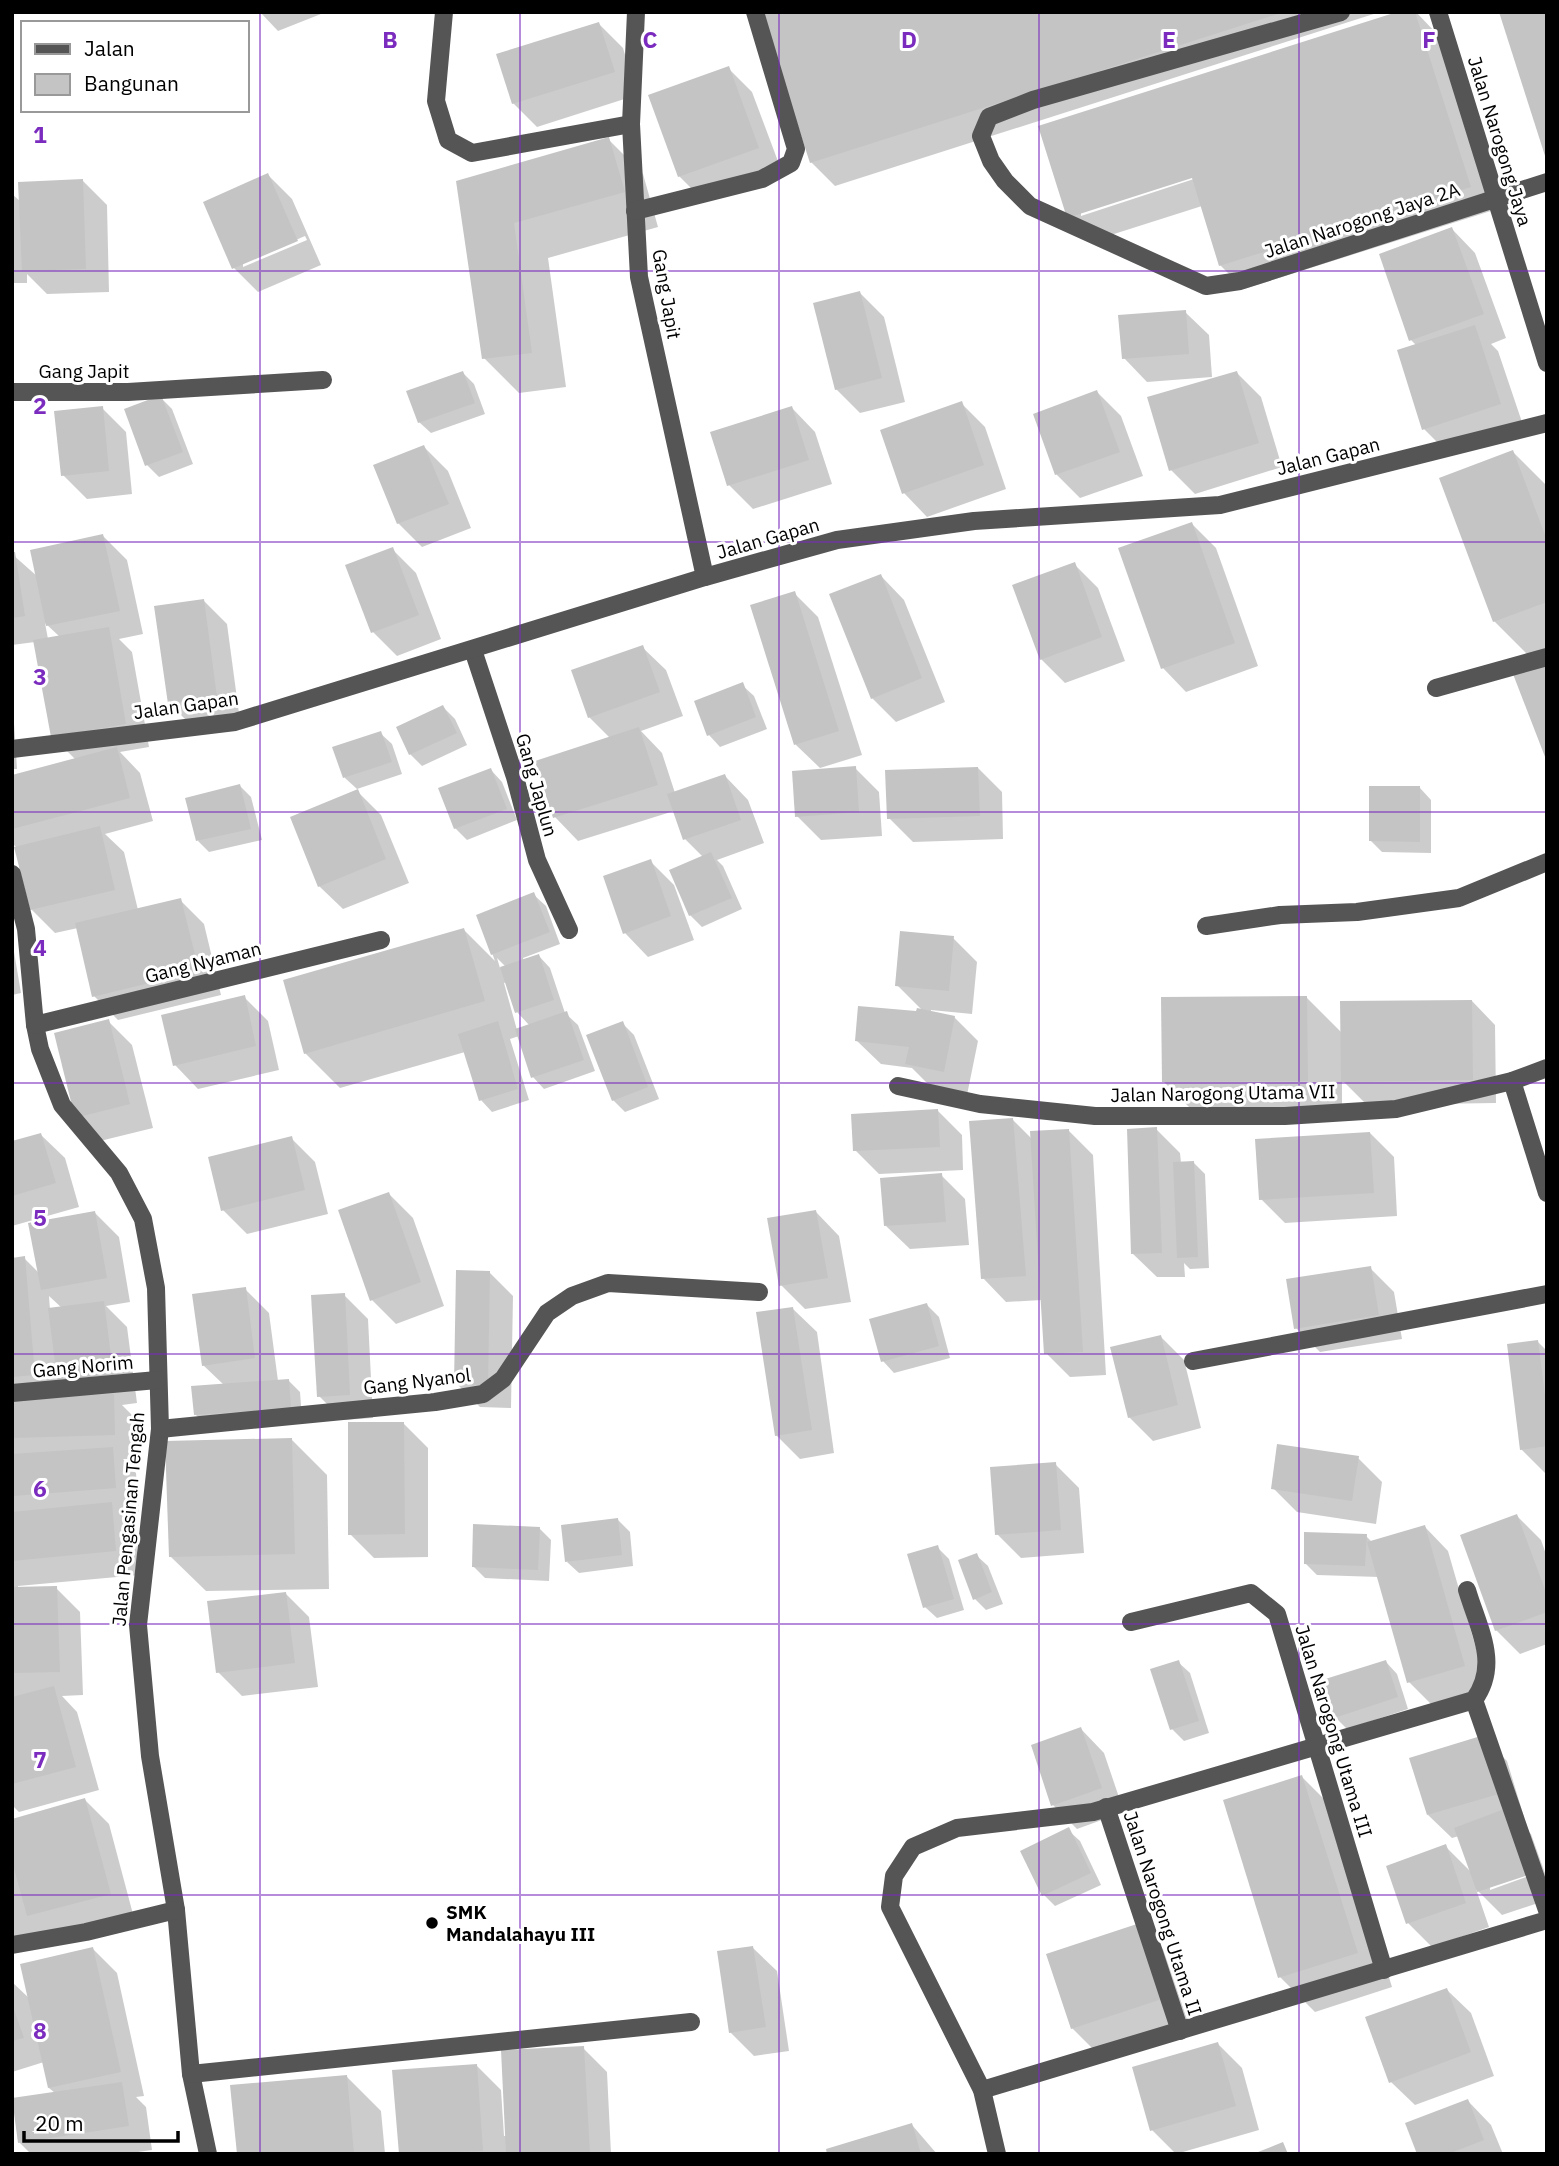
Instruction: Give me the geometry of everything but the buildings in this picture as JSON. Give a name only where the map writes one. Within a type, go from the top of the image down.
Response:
[{"type":"street","points":[[444,12],[436,101],[448,140],[472,153],[631,124]]},
{"type":"street","name":"Gang Japit","points":[[636,12],[631,124],[639,277],[705,577]]},
{"type":"street","points":[[635,211],[762,179],[790,163],[796,149],[755,12]]},
{"type":"street","name":"Jalan Narogong Jaya 2A","points":[[1341,12],[1032,100],[989,117],[981,136],[998,171],[1030,206],[1206,286],[1240,281],[1547,182]]},
{"type":"street","name":"Jalan Narogong Jaya","points":[[1438,12],[1547,363]]},
{"type":"street","name":"Gang Japit","points":[[12,392],[128,392],[323,380]]},
{"type":"street","name":"Jalan Gapan","points":[[12,749],[235,722],[705,577],[851,538],[974,521],[1220,505],[1547,423]]},
{"type":"street","name":"Gang Japlun","points":[[473,650],[515,777],[537,860],[569,930]]},
{"type":"street","points":[[1436,688],[1547,657]]},
{"type":"street","points":[[1206,926],[1280,915],[1357,912],[1459,898],[1547,862]]},
{"type":"street","name":"Jalan Pengasinan Tengah","points":[[12,874],[26,929],[35,1025],[40,1049],[62,1105],[119,1173],[143,1219],[156,1288],[160,1429],[138,1625],[150,1756],[176,1910],[191,2074],[208,2154]]},
{"type":"street","name":"Gang Nyaman","points":[[35,1025],[381,940]]},
{"type":"street","name":"Jalan Narogong Utama VII","points":[[898,1086],[980,1104],[1095,1116],[1272,1116],[1396,1109],[1513,1081],[1547,1068]]},
{"type":"street","points":[[1513,1081],[1547,1193]]},
{"type":"street","name":"Gang Nyanol","points":[[160,1429],[435,1402],[483,1394],[503,1379],[547,1313],[572,1296],[608,1283],[759,1292]]},
{"type":"street","points":[[1193,1361],[1547,1294]]},
{"type":"street","name":"Gang Norim","points":[[12,1393],[157,1380]]},
{"type":"street","points":[[997,2154],[982,2091],[890,1907],[894,1876],[913,1847],[957,1828],[1106,1807],[1474,1700],[1484,1686],[1489,1667],[1467,1590]]},
{"type":"street","name":"Jalan Narogong Utama III","points":[[1130,1622],[1251,1593],[1277,1614],[1384,1970]]},
{"type":"street","points":[[1474,1700],[1547,1910]]},
{"type":"street","name":"Jalan Narogong Utama II","points":[[1106,1807],[1180,2031]]},
{"type":"street","points":[[12,1945],[86,1932],[176,1910]]},
{"type":"street","points":[[982,2091],[1547,1920]]},
{"type":"street","points":[[191,2074],[691,2022]]},
{"type":"place","name":"SMK Mandalahayu III","points":[[432,1923]]}]
